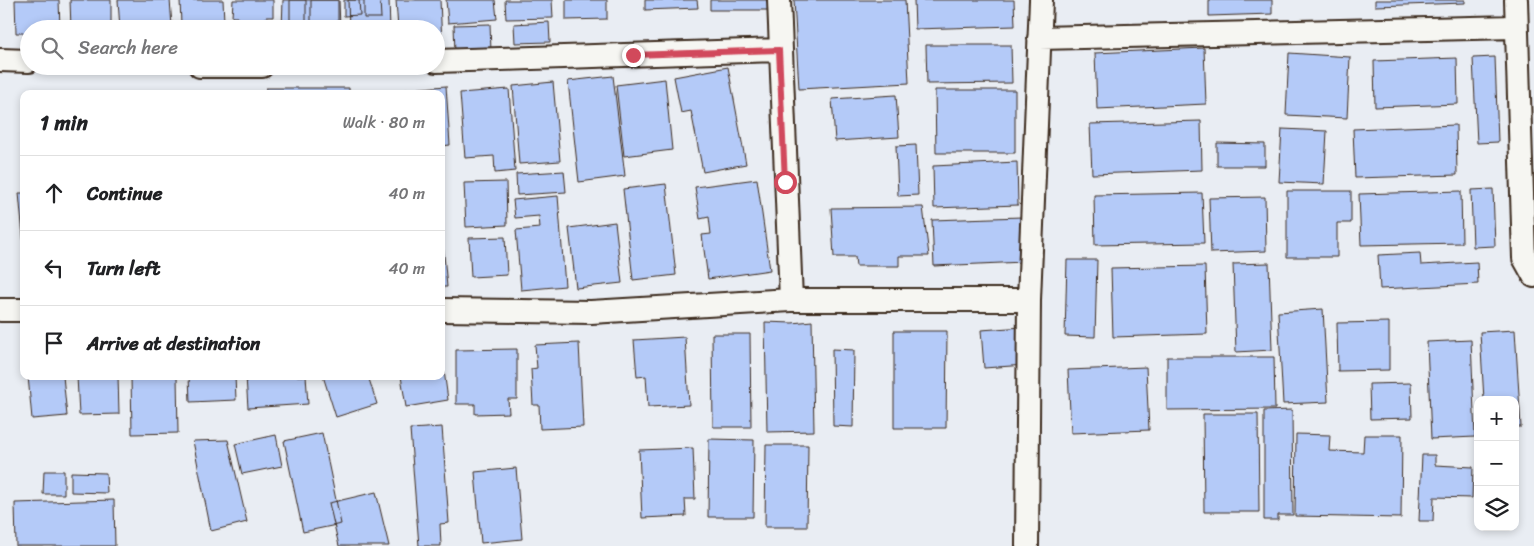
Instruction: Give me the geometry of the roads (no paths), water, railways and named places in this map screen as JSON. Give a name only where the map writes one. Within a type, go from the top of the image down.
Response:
[{"type":"street","points":[[779,0],[779,50],[791,300]]},
{"type":"street","points":[[1027,546],[1029,300],[1041,0]]},
{"type":"street","points":[[1516,0],[1515,27],[1524,258],[1534,276]]},
{"type":"street","points":[[1040,38],[1515,27]]},
{"type":"street","points":[[445,61],[779,50]]},
{"type":"street","points":[[0,60],[20,61]]},
{"type":"street","points":[[445,310],[591,312],[791,300],[1029,300]]},
{"type":"street","points":[[0,310],[20,310]]}]
